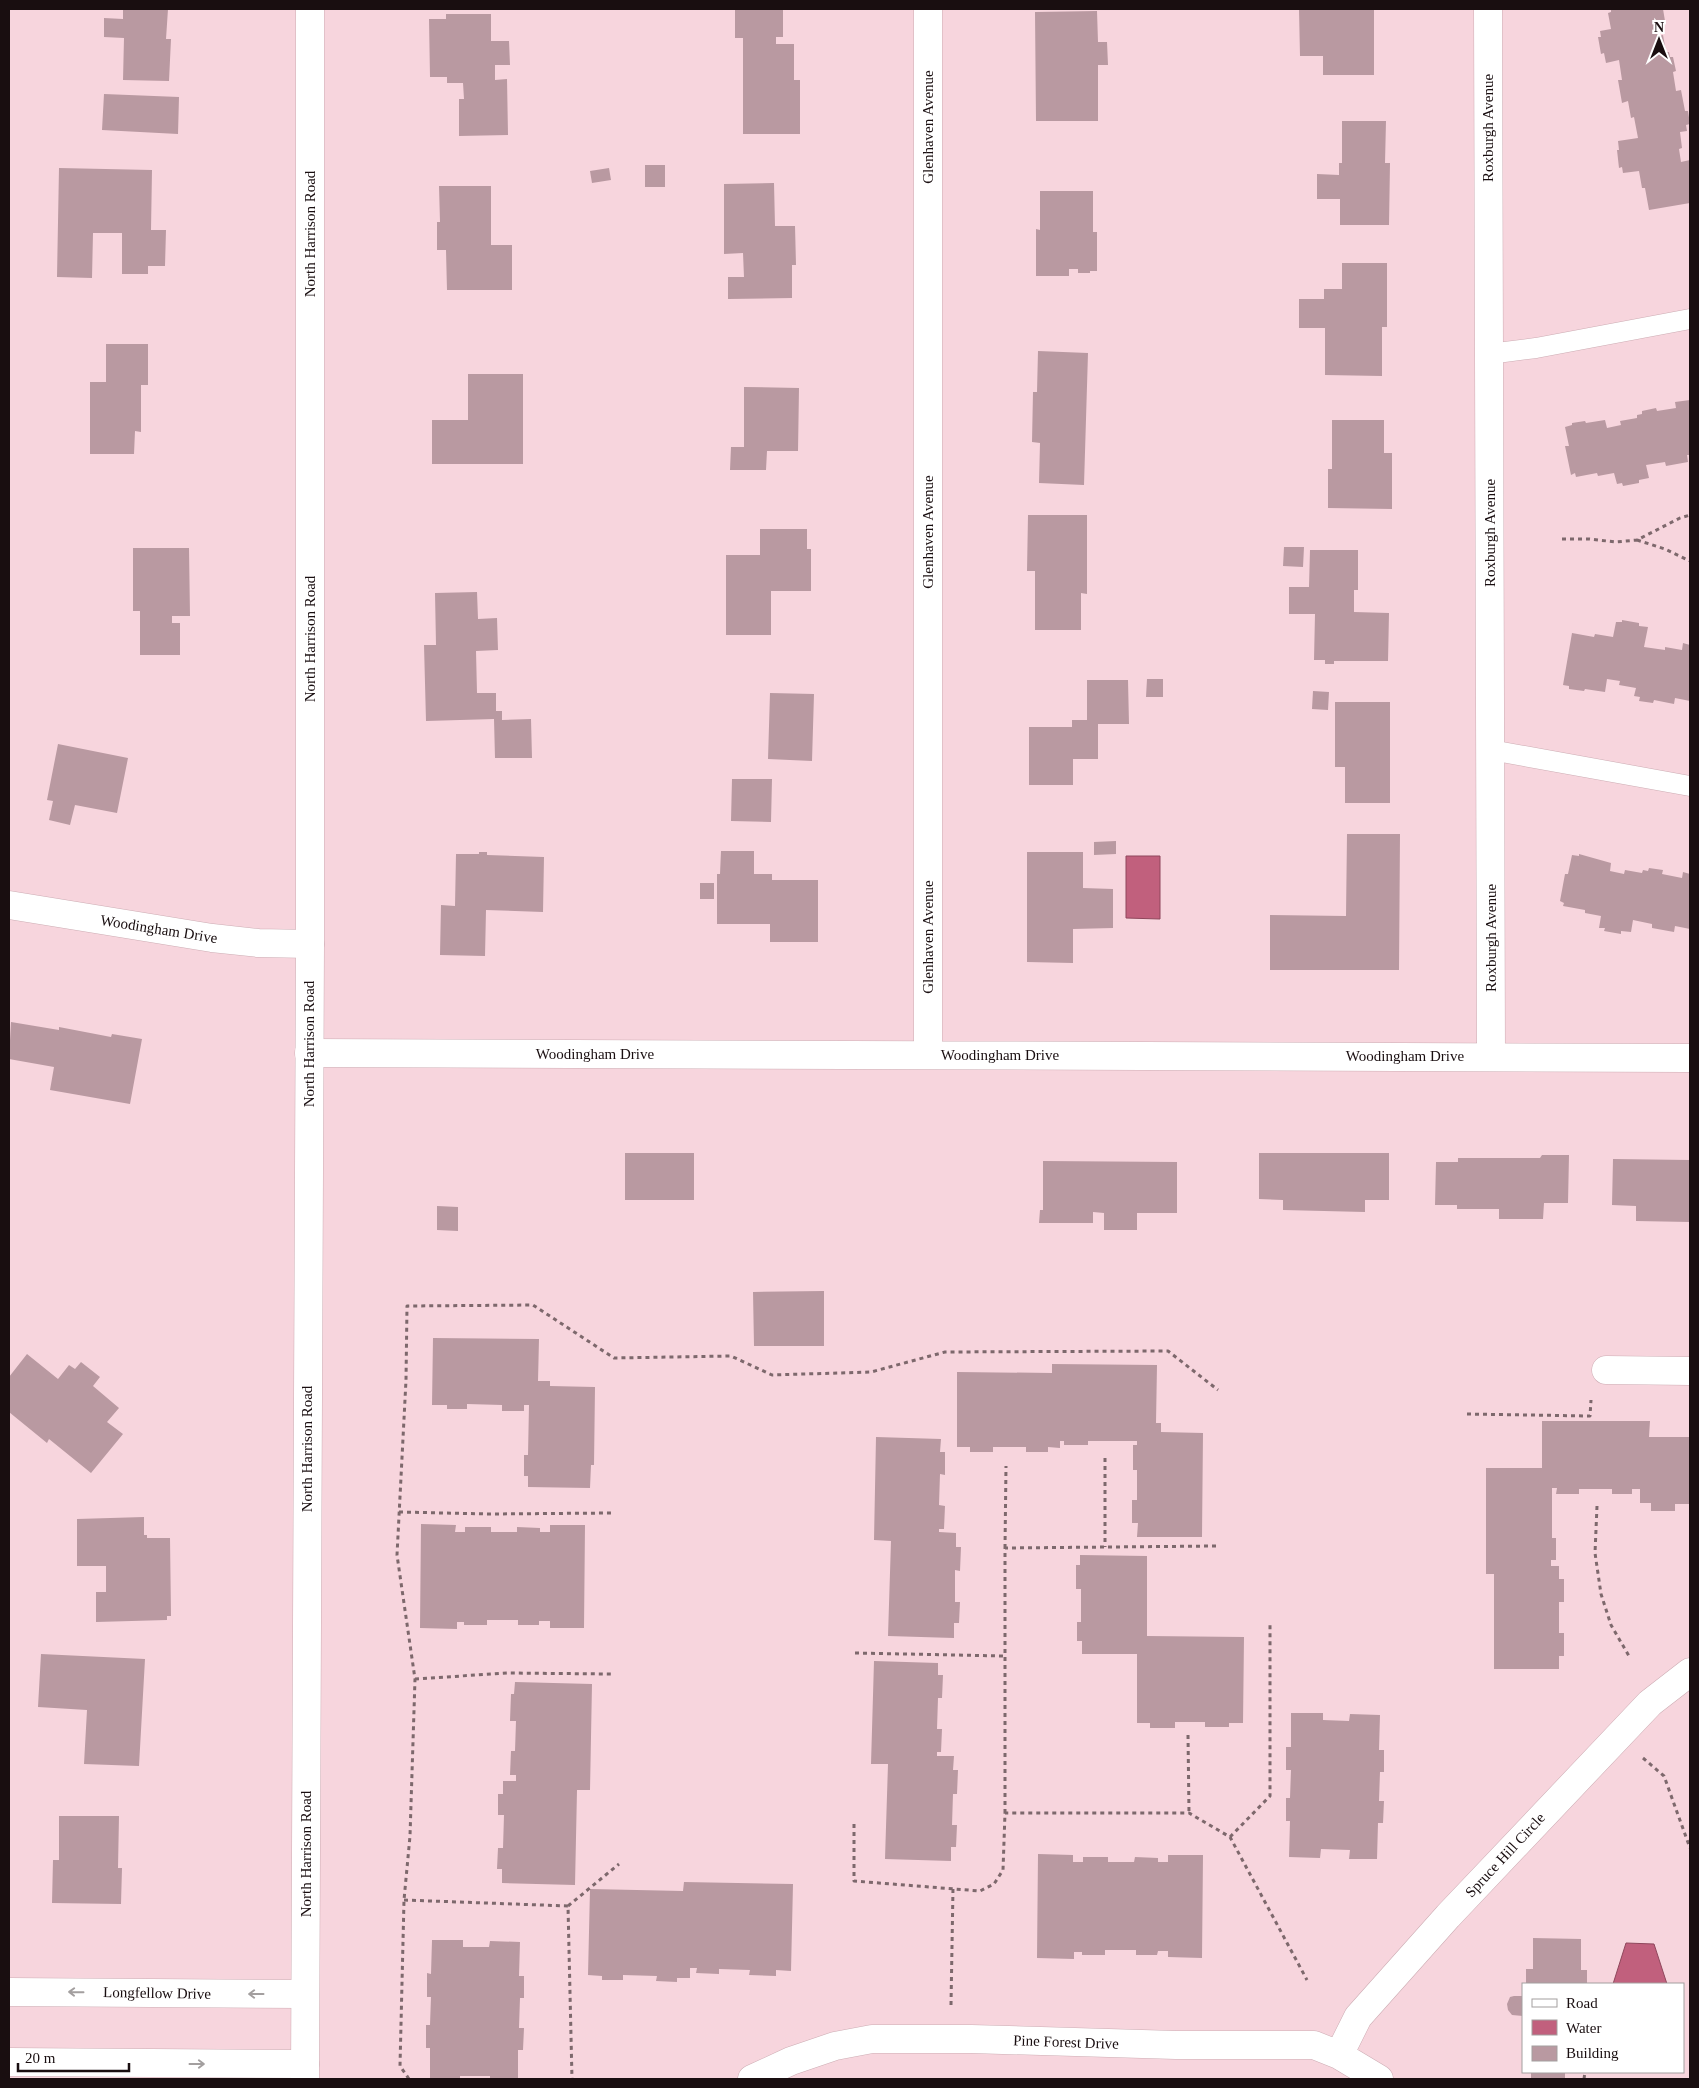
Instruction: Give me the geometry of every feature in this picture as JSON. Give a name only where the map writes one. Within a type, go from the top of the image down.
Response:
[{"type":"street","name":"North Harrison Road","points":[[305,2072],[310,944],[310,9]]},
{"type":"street","name":"Glenhaven Avenue","points":[[928,9],[928,1055]]},
{"type":"street","name":"Roxburgh Avenue","points":[[1488,9],[1491,1056]]},
{"type":"street","name":"Woodingham Drive","points":[[9,905],[212,938],[258,943],[310,944]]},
{"type":"street","name":"Woodingham Drive","points":[[309,1053],[1690,1058]]},
{"type":"street","points":[[1599,1382],[1690,1371]]},
{"type":"street","name":"Spruce Hill Circle","points":[[1339,2054],[1358,2017],[1448,1916],[1650,1703],[1690,1672]]},
{"type":"street","name":"Longfellow Drive","points":[[9,1992],[305,1994]]},
{"type":"street","name":"Pine Forest Drive","points":[[752,2079],[791,2061],[835,2046],[872,2039],[946,2039],[1176,2045],[1314,2045],[1339,2054],[1379,2079]]},
{"type":"street","points":[[9,2062],[305,2072]]},
{"type":"lane","points":[[1489,354],[1536,348],[1690,319]]},
{"type":"lane","points":[[1491,750],[1690,786]]},
{"type":"path","points":[[1562,539],[1616,542],[1637,540],[1680,518],[1690,515]]},
{"type":"path","points":[[1637,540],[1664,549],[1690,561]]},
{"type":"path","points":[[409,2079],[400,2066],[404,1900],[410,1836],[415,1679],[397,1555],[406,1380],[407,1306],[533,1305],[614,1358],[731,1356],[772,1375],[871,1372],[945,1352],[1168,1351],[1218,1390]]},
{"type":"path","points":[[1467,1414],[1590,1416],[1599,1382]]},
{"type":"path","points":[[1105,1458],[1105,1546]]},
{"type":"path","points":[[854,1824],[854,1881],[980,1891],[994,1884],[1003,1870],[1005,1813],[1006,1466]]},
{"type":"path","points":[[1597,1506],[1595,1553],[1601,1594],[1611,1625],[1629,1656]]},
{"type":"path","points":[[399,1512],[489,1514],[613,1513]]},
{"type":"path","points":[[1005,1548],[1216,1546]]},
{"type":"path","points":[[1230,1837],[1270,1796],[1270,1623]]},
{"type":"path","points":[[855,1653],[1005,1656]]},
{"type":"path","points":[[415,1679],[506,1673],[611,1674]]},
{"type":"path","points":[[1188,1735],[1189,1813]]},
{"type":"path","points":[[1618,1736],[1664,1776],[1690,1848]]},
{"type":"path","points":[[1005,1813],[1189,1813],[1230,1837],[1308,1980]]},
{"type":"path","points":[[404,1900],[568,1906],[619,1864]]},
{"type":"path","points":[[946,2039],[953,1996],[953,1888]]},
{"type":"path","points":[[568,1906],[572,2079]]},
{"type":"water","points":[[1126,856],[1160,856],[1160,919],[1126,918]]},
{"type":"water","points":[[1626,1943],[1654,1944],[1667,1983],[1613,1983]]},
{"type":"building","points":[[123,9],[168,9],[166,39],[171,39],[169,81],[123,80],[124,38],[104,37],[104,18],[123,19]]},
{"type":"building","points":[[735,9],[783,9],[783,37],[776,37],[776,44],[794,44],[794,80],[800,80],[800,134],[743,134],[743,38],[735,38]]},
{"type":"building","points":[[1299,9],[1374,9],[1374,75],[1323,75],[1323,56],[1300,56]]},
{"type":"building","points":[[1611,9],[1663,9],[1665,21],[1657,22],[1659,36],[1663,35],[1666,52],[1669,52],[1670,57],[1673,57],[1676,71],[1673,72],[1676,91],[1681,90],[1685,111],[1688,111],[1690,124],[1686,125],[1687,131],[1680,132],[1682,148],[1679,149],[1681,162],[1690,160],[1690,203],[1649,210],[1645,188],[1642,188],[1639,171],[1623,173],[1622,167],[1619,168],[1618,141],[1638,138],[1634,117],[1631,118],[1628,101],[1622,103],[1618,80],[1622,80],[1619,60],[1606,63],[1604,53],[1601,54],[1598,37],[1601,37],[1600,31],[1611,29],[1608,13],[1611,12]]},
{"type":"building","points":[[1097,11],[1098,42],[1107,42],[1108,65],[1098,65],[1098,121],[1036,121],[1035,12]]},
{"type":"building","points":[[446,14],[491,14],[491,41],[509,41],[510,65],[495,65],[495,80],[507,79],[508,135],[459,136],[459,99],[464,99],[463,83],[447,83],[447,77],[430,77],[429,19],[446,19]]},
{"type":"building","points":[[104,94],[179,97],[178,134],[102,130]]},
{"type":"building","points":[[1342,121],[1386,121],[1385,163],[1390,163],[1389,225],[1340,225],[1340,199],[1317,199],[1317,174],[1339,175],[1339,163],[1342,163]]},
{"type":"building","points":[[645,165],[665,165],[665,187],[645,187]]},
{"type":"building","points":[[59,168],[152,170],[151,230],[166,230],[165,266],[148,266],[148,274],[122,274],[122,233],[93,233],[92,278],[57,277]]},
{"type":"building","points":[[609,168],[611,180],[592,183],[590,171]]},
{"type":"building","points":[[774,183],[775,226],[795,226],[796,265],[792,265],[792,298],[728,299],[728,277],[744,277],[743,253],[724,254],[724,184]]},
{"type":"building","points":[[439,186],[491,186],[491,245],[512,245],[512,290],[447,290],[446,250],[437,250],[437,222],[440,222]]},
{"type":"building","points":[[1040,191],[1093,191],[1093,232],[1097,232],[1097,271],[1078,273],[1078,269],[1069,269],[1069,276],[1036,276],[1036,229],[1040,230]]},
{"type":"building","points":[[1342,263],[1387,263],[1387,327],[1382,327],[1382,376],[1325,375],[1325,328],[1299,328],[1299,299],[1324,299],[1324,289],[1342,289]]},
{"type":"building","points":[[106,344],[148,344],[148,385],[141,385],[141,432],[135,431],[134,454],[90,454],[90,382],[106,382]]},
{"type":"building","points":[[1038,351],[1088,353],[1084,485],[1039,483],[1040,443],[1032,442],[1033,392],[1037,392]]},
{"type":"building","points":[[468,374],[523,374],[523,464],[432,464],[432,420],[468,420]]},
{"type":"building","points":[[744,387],[799,388],[798,451],[767,451],[766,470],[730,470],[731,447],[744,447]]},
{"type":"building","points":[[1690,400],[1690,455],[1687,455],[1688,462],[1666,466],[1665,462],[1646,465],[1649,478],[1639,480],[1639,483],[1623,486],[1622,483],[1617,484],[1614,473],[1598,476],[1597,473],[1576,477],[1575,473],[1571,475],[1565,446],[1569,446],[1565,427],[1572,425],[1572,423],[1605,420],[1607,428],[1621,425],[1620,421],[1637,418],[1637,415],[1642,414],[1642,411],[1656,408],[1657,411],[1676,408],[1675,402]]},
{"type":"building","points":[[1332,420],[1384,420],[1384,453],[1392,453],[1392,509],[1328,508],[1328,469],[1332,469]]},
{"type":"building","points":[[1028,515],[1087,515],[1087,594],[1081,593],[1081,630],[1035,630],[1035,571],[1027,571]]},
{"type":"building","points":[[760,529],[807,529],[807,549],[811,549],[811,591],[771,591],[771,635],[726,635],[726,555],[760,555]]},
{"type":"building","points":[[1284,547],[1304,547],[1303,567],[1283,566]]},
{"type":"building","points":[[133,548],[189,548],[190,616],[172,616],[172,623],[180,623],[180,655],[140,655],[140,611],[133,611]]},
{"type":"building","points":[[1310,550],[1358,550],[1358,590],[1354,590],[1354,612],[1389,613],[1388,661],[1334,661],[1334,664],[1325,664],[1325,660],[1314,660],[1315,614],[1289,614],[1289,587],[1309,587]]},
{"type":"building","points":[[477,592],[478,619],[497,618],[498,650],[476,651],[477,693],[496,693],[496,711],[502,711],[502,720],[531,719],[532,758],[495,758],[494,719],[426,721],[424,645],[436,645],[435,593]]},
{"type":"building","points":[[1622,620],[1639,623],[1639,626],[1648,627],[1644,647],[1665,650],[1665,647],[1682,650],[1683,643],[1690,645],[1690,701],[1675,698],[1674,704],[1654,700],[1653,703],[1639,701],[1640,697],[1634,696],[1636,688],[1619,685],[1620,681],[1607,679],[1605,692],[1569,689],[1569,686],[1563,685],[1572,633],[1594,637],[1595,634],[1613,637],[1616,622],[1622,622]]},
{"type":"building","points":[[1147,679],[1163,679],[1163,697],[1146,697]]},
{"type":"building","points":[[1087,680],[1128,680],[1129,724],[1098,724],[1098,759],[1073,759],[1073,785],[1029,785],[1029,727],[1072,727],[1072,720],[1087,720]]},
{"type":"building","points":[[1313,691],[1329,692],[1328,710],[1312,709]]},
{"type":"building","points":[[770,693],[814,694],[812,761],[768,759]]},
{"type":"building","points":[[1335,702],[1390,702],[1390,803],[1345,803],[1345,767],[1335,767]]},
{"type":"building","points":[[58,744],[128,758],[117,813],[75,805],[70,825],[49,820],[53,801],[47,800]]},
{"type":"building","points":[[732,779],[772,779],[771,822],[731,821]]},
{"type":"building","points":[[1347,834],[1400,834],[1399,970],[1270,970],[1270,915],[1346,916]]},
{"type":"building","points":[[1116,841],[1116,854],[1094,855],[1094,842]]},
{"type":"building","points":[[721,851],[754,851],[754,874],[772,874],[772,880],[818,880],[818,942],[770,942],[770,924],[717,924],[717,874],[720,874]]},
{"type":"building","points":[[479,852],[487,852],[487,855],[544,857],[543,912],[486,910],[485,956],[440,955],[441,905],[455,906],[456,854],[479,854]]},
{"type":"building","points":[[1027,852],[1083,852],[1083,888],[1113,889],[1113,928],[1073,929],[1073,963],[1027,962]]},
{"type":"building","points":[[1579,854],[1611,863],[1610,871],[1624,874],[1625,870],[1642,873],[1643,870],[1648,871],[1649,868],[1663,870],[1662,874],[1682,878],[1683,872],[1690,874],[1690,929],[1675,926],[1674,932],[1652,928],[1652,924],[1633,920],[1631,932],[1621,931],[1621,934],[1604,931],[1605,928],[1599,928],[1601,916],[1585,913],[1585,910],[1563,906],[1564,903],[1560,901],[1565,874],[1568,874],[1572,855],[1579,856]]},
{"type":"building","points":[[700,883],[714,883],[714,899],[700,899]]},
{"type":"building","points":[[11,1022],[59,1030],[59,1027],[111,1037],[112,1034],[142,1039],[130,1104],[50,1090],[54,1067],[9,1059]]},
{"type":"building","points":[[625,1153],[694,1153],[694,1200],[625,1200]]},
{"type":"building","points":[[1259,1153],[1389,1153],[1389,1200],[1365,1200],[1365,1212],[1283,1210],[1283,1200],[1259,1199]]},
{"type":"building","points":[[1542,1155],[1569,1155],[1568,1203],[1544,1203],[1543,1219],[1499,1219],[1499,1209],[1457,1209],[1457,1205],[1435,1205],[1436,1162],[1458,1162],[1458,1158],[1540,1158]]},
{"type":"building","points":[[1613,1159],[1690,1160],[1690,1222],[1636,1221],[1636,1206],[1612,1205]]},
{"type":"building","points":[[1043,1161],[1177,1162],[1177,1213],[1137,1213],[1137,1230],[1104,1230],[1104,1213],[1093,1212],[1093,1223],[1039,1223],[1040,1210],[1043,1210]]},
{"type":"building","points":[[437,1206],[458,1207],[458,1231],[437,1230]]},
{"type":"building","points":[[824,1291],[824,1346],[754,1346],[753,1292]]},
{"type":"building","points":[[433,1338],[539,1339],[538,1381],[550,1381],[550,1386],[595,1387],[594,1465],[591,1465],[590,1488],[528,1487],[528,1476],[524,1476],[524,1455],[528,1455],[529,1405],[524,1405],[524,1411],[502,1411],[502,1405],[467,1404],[467,1409],[447,1409],[447,1405],[432,1405]]},
{"type":"building","points":[[27,1354],[58,1379],[69,1365],[75,1369],[81,1362],[100,1377],[93,1386],[119,1408],[107,1422],[123,1434],[91,1473],[49,1439],[47,1443],[9,1412],[9,1377]]},
{"type":"building","points":[[1052,1364],[1157,1365],[1156,1423],[1161,1423],[1161,1432],[1203,1433],[1202,1537],[1137,1537],[1138,1523],[1132,1523],[1132,1500],[1137,1500],[1137,1470],[1133,1470],[1133,1445],[1137,1445],[1137,1441],[1088,1441],[1088,1445],[1064,1445],[1064,1441],[1060,1441],[1060,1448],[1048,1447],[1048,1452],[1026,1452],[1026,1447],[993,1447],[993,1452],[970,1452],[970,1447],[957,1447],[957,1372],[1052,1373]]},
{"type":"building","points":[[1542,1421],[1650,1421],[1649,1437],[1690,1437],[1690,1504],[1675,1504],[1675,1511],[1651,1511],[1651,1503],[1640,1503],[1640,1489],[1632,1489],[1632,1494],[1612,1494],[1612,1489],[1579,1489],[1579,1494],[1556,1494],[1557,1488],[1552,1488],[1552,1538],[1556,1538],[1556,1560],[1551,1560],[1551,1566],[1559,1566],[1559,1579],[1564,1579],[1564,1602],[1559,1602],[1559,1633],[1564,1633],[1564,1656],[1559,1656],[1559,1669],[1494,1669],[1494,1574],[1486,1574],[1486,1468],[1542,1468]]},
{"type":"building","points":[[876,1437],[941,1439],[940,1452],[945,1452],[945,1475],[940,1474],[939,1505],[945,1506],[944,1529],[939,1529],[939,1532],[956,1533],[956,1547],[961,1547],[960,1571],[955,1570],[955,1602],[960,1602],[959,1623],[954,1623],[954,1638],[888,1636],[891,1541],[874,1540]]},
{"type":"building","points":[[144,1517],[144,1535],[147,1535],[147,1538],[170,1538],[171,1616],[167,1616],[167,1620],[96,1622],[96,1592],[106,1592],[106,1566],[77,1566],[77,1519]]},
{"type":"building","points":[[421,1524],[456,1525],[455,1532],[465,1532],[465,1527],[491,1527],[491,1532],[517,1532],[517,1527],[540,1528],[540,1532],[550,1532],[550,1525],[585,1525],[584,1628],[550,1628],[550,1621],[539,1621],[539,1625],[518,1625],[518,1620],[487,1620],[487,1625],[464,1625],[464,1622],[457,1622],[457,1629],[420,1628]]},
{"type":"building","points":[[1080,1555],[1147,1556],[1147,1636],[1244,1637],[1243,1723],[1229,1723],[1229,1727],[1205,1727],[1205,1722],[1175,1722],[1175,1728],[1150,1728],[1150,1723],[1137,1723],[1137,1654],[1082,1654],[1082,1641],[1077,1641],[1077,1622],[1081,1622],[1081,1589],[1076,1589],[1076,1565],[1080,1565]]},
{"type":"building","points":[[41,1654],[145,1659],[139,1766],[84,1764],[87,1710],[38,1707]]},
{"type":"building","points":[[874,1661],[938,1663],[938,1675],[943,1675],[942,1698],[938,1698],[937,1729],[942,1729],[941,1752],[937,1752],[937,1756],[954,1756],[953,1770],[958,1770],[957,1794],[953,1794],[952,1825],[957,1825],[956,1847],[951,1847],[951,1861],[885,1859],[888,1764],[871,1764]]},
{"type":"building","points":[[515,1682],[592,1684],[590,1790],[577,1790],[575,1885],[502,1883],[502,1869],[497,1869],[498,1848],[503,1848],[504,1815],[498,1815],[498,1794],[503,1794],[503,1781],[516,1781],[516,1775],[510,1775],[511,1751],[515,1751],[516,1721],[510,1721],[511,1694],[514,1694]]},
{"type":"building","points":[[1291,1713],[1323,1713],[1323,1720],[1349,1721],[1350,1714],[1380,1715],[1379,1750],[1384,1750],[1384,1772],[1380,1772],[1379,1801],[1384,1801],[1383,1823],[1378,1823],[1377,1859],[1349,1859],[1350,1850],[1321,1849],[1320,1858],[1289,1857],[1290,1821],[1286,1821],[1286,1798],[1290,1798],[1291,1770],[1286,1770],[1286,1747],[1291,1747]]},
{"type":"building","points":[[59,1816],[119,1816],[118,1868],[122,1868],[121,1904],[52,1903],[53,1860],[59,1860]]},
{"type":"building","points":[[1038,1854],[1073,1855],[1073,1862],[1083,1862],[1083,1857],[1108,1857],[1108,1862],[1134,1862],[1135,1857],[1158,1858],[1158,1862],[1168,1862],[1168,1855],[1203,1855],[1202,1958],[1168,1957],[1168,1951],[1158,1951],[1157,1955],[1136,1955],[1136,1950],[1105,1950],[1105,1955],[1082,1955],[1082,1952],[1074,1952],[1074,1959],[1037,1958]]},
{"type":"building","points":[[684,1882],[793,1884],[791,1971],[776,1970],[776,1976],[749,1975],[750,1970],[719,1969],[719,1974],[696,1973],[697,1968],[690,1968],[690,1978],[677,1978],[677,1982],[656,1981],[657,1976],[623,1975],[623,1980],[602,1980],[602,1976],[588,1975],[590,1889],[683,1891]]},
{"type":"building","points":[[1533,1938],[1581,1939],[1581,1970],[1587,1970],[1587,1983],[1526,1983],[1526,1969],[1533,1969]]},
{"type":"building","points":[[432,1940],[463,1940],[463,1947],[489,1947],[490,1941],[520,1942],[519,1976],[524,1976],[524,1998],[520,1998],[519,2028],[524,2028],[523,2050],[518,2050],[518,2079],[490,2079],[490,2076],[460,2076],[460,2079],[430,2079],[430,2048],[426,2048],[426,2025],[430,2025],[431,1997],[427,1997],[427,1973],[431,1974]]},
{"type":"building","points":[[1522,1996],[1522,2016],[1512,2015],[1508,2010],[1507,2004],[1510,1997]]},
{"type":"building","points":[[1531,2073],[1565,2073],[1565,2079],[1531,2079]]}]
